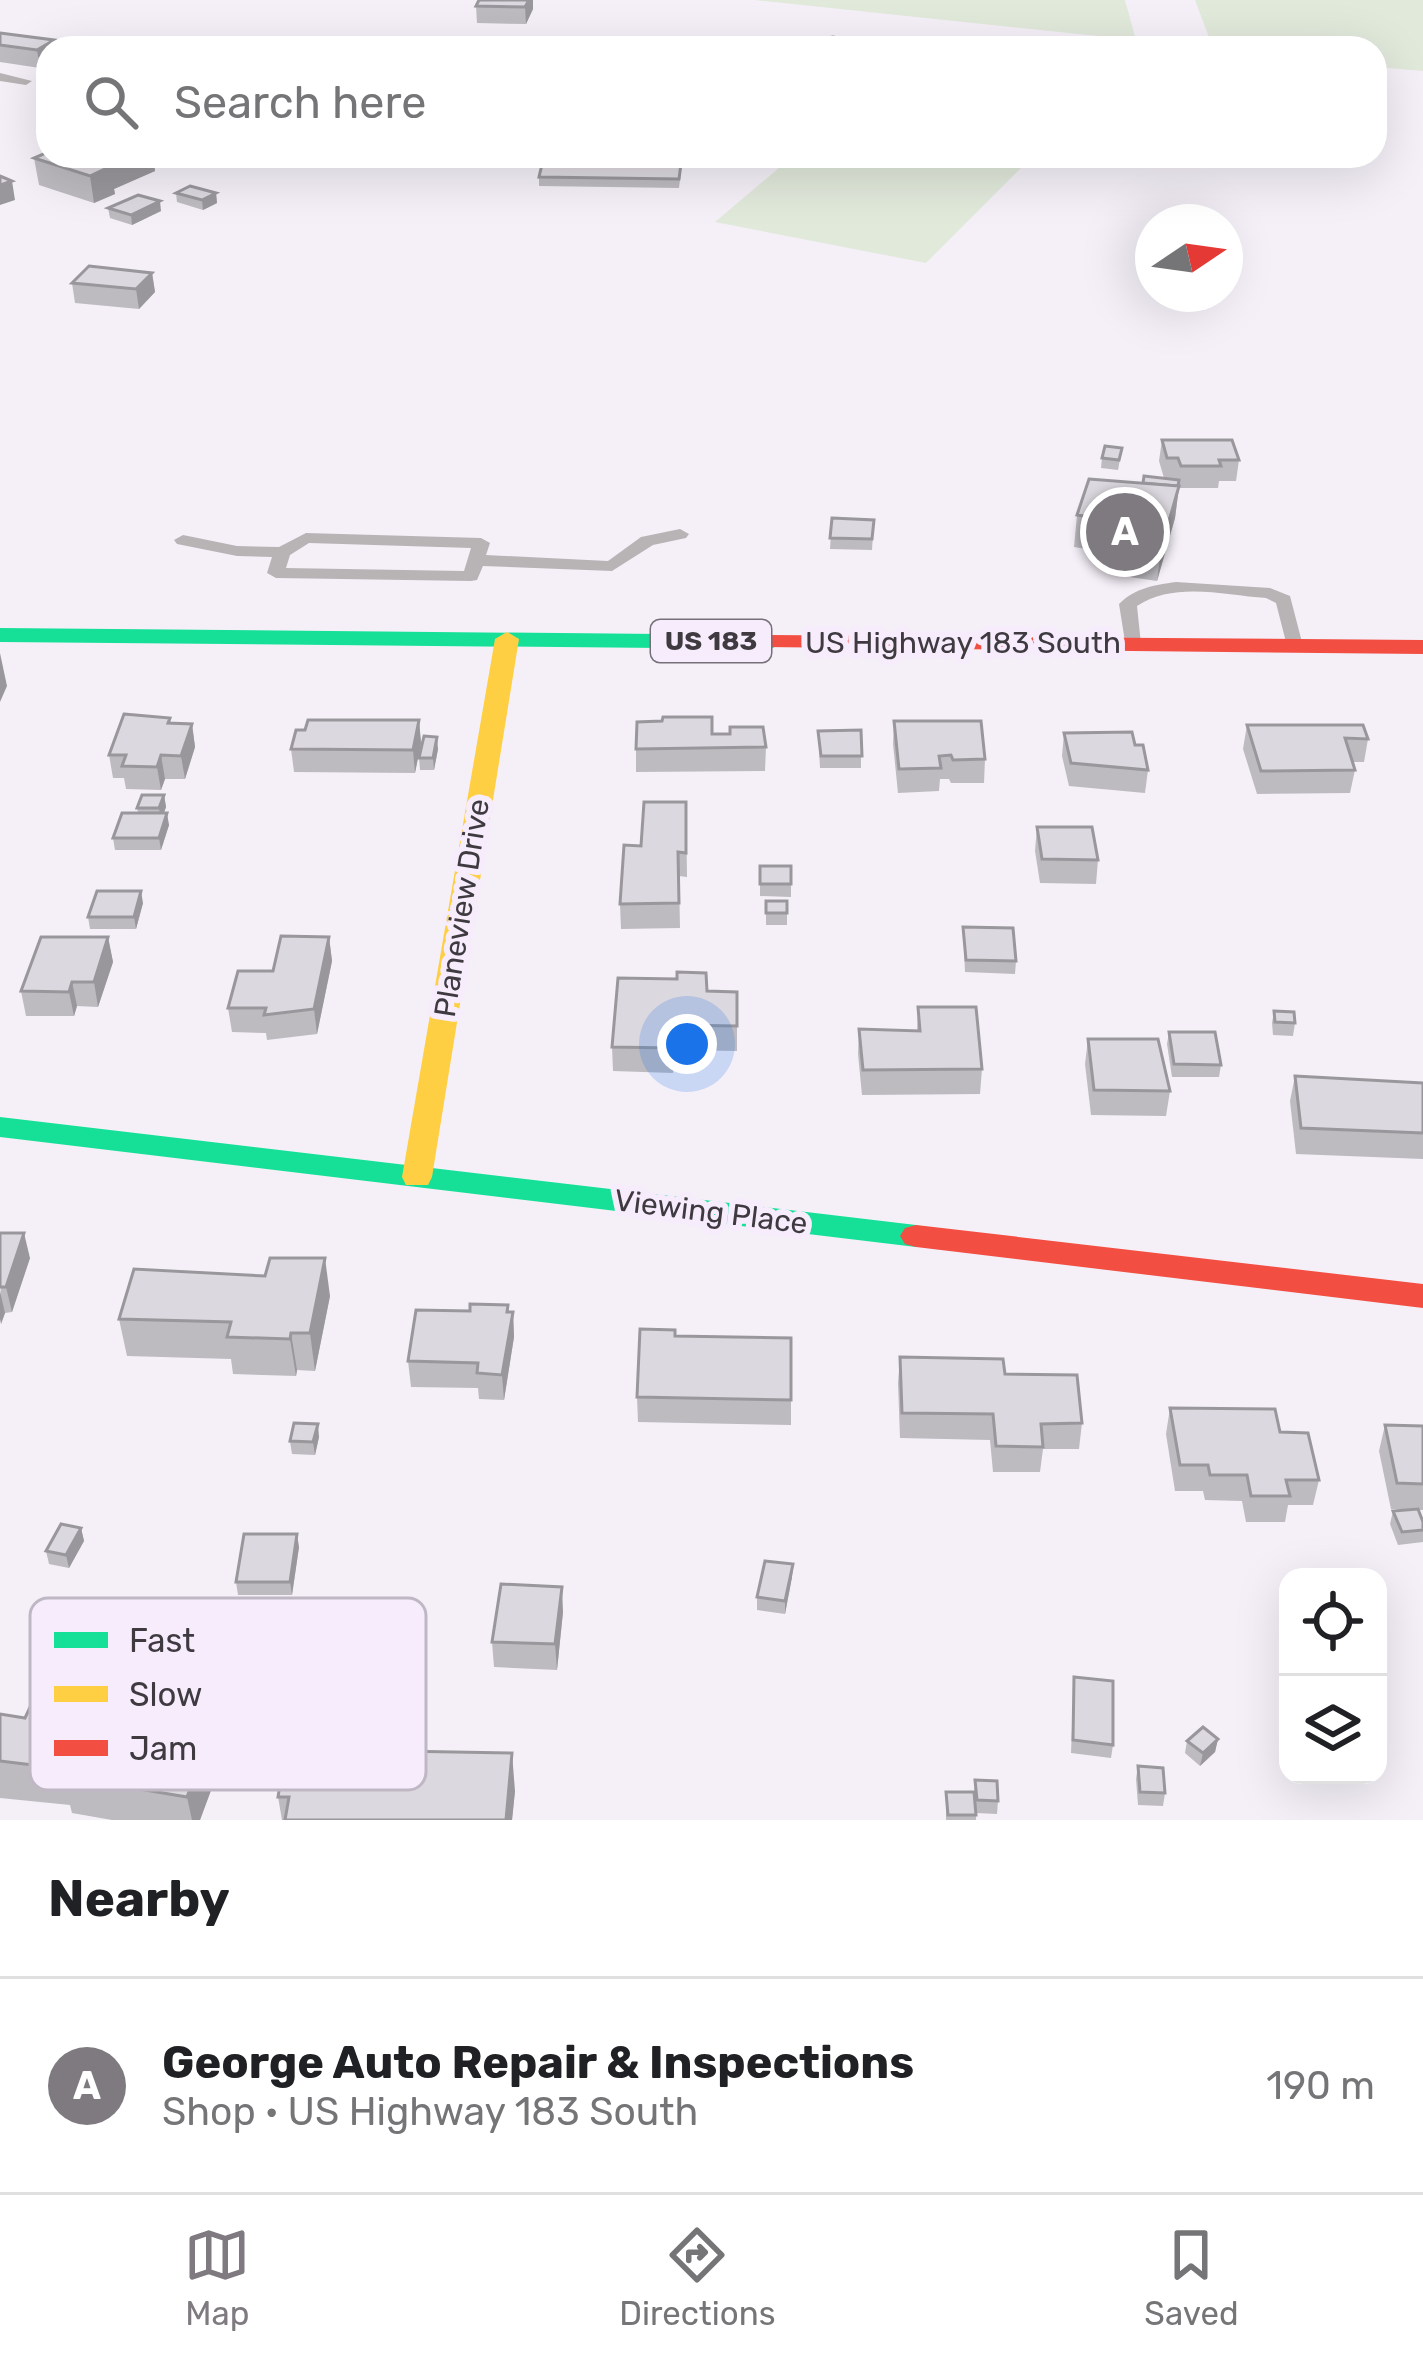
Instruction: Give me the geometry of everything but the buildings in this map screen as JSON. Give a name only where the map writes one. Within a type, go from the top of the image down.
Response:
[{"type":"main road","name":"US Highway 183 South","points":[[0,635],[1423,646]]},
{"type":"main road","name":"Planeview Drive","points":[[417,1177],[507,639]]},
{"type":"main road","name":"Viewing Place","points":[[0,1127],[1423,1296]]},
{"type":"lane","points":[[0,77],[26,81]]},
{"type":"lane","points":[[476,560],[612,566],[647,542],[680,534]]},
{"type":"lane","points":[[183,540],[282,552],[306,538],[481,543],[471,576],[276,573],[282,552]]},
{"type":"lane","points":[[1132,644],[1127,604],[1138,593],[1160,589],[1270,593],[1284,600],[1294,646]]},
{"type":"shaded area","points":[[754,0],[1125,0],[1135,36]]},
{"type":"shaded area","points":[[1195,0],[1423,0],[1423,71],[1387,68],[1387,36],[1208,36]]},
{"type":"shaded area","points":[[779,168],[1021,168],[926,263],[715,222]]},
{"type":"traffic: fast","points":[[0,635],[771,642]]},
{"type":"traffic: fast","points":[[0,1127],[916,1236]]},
{"type":"traffic: slow","points":[[417,1177],[507,639]]},
{"type":"traffic: jam","points":[[771,642],[1423,647]]},
{"type":"traffic: jam","points":[[916,1236],[1423,1296]]},
{"type":"place","name":"George Auto Repair & Inspections","points":[[1125,532]]}]
